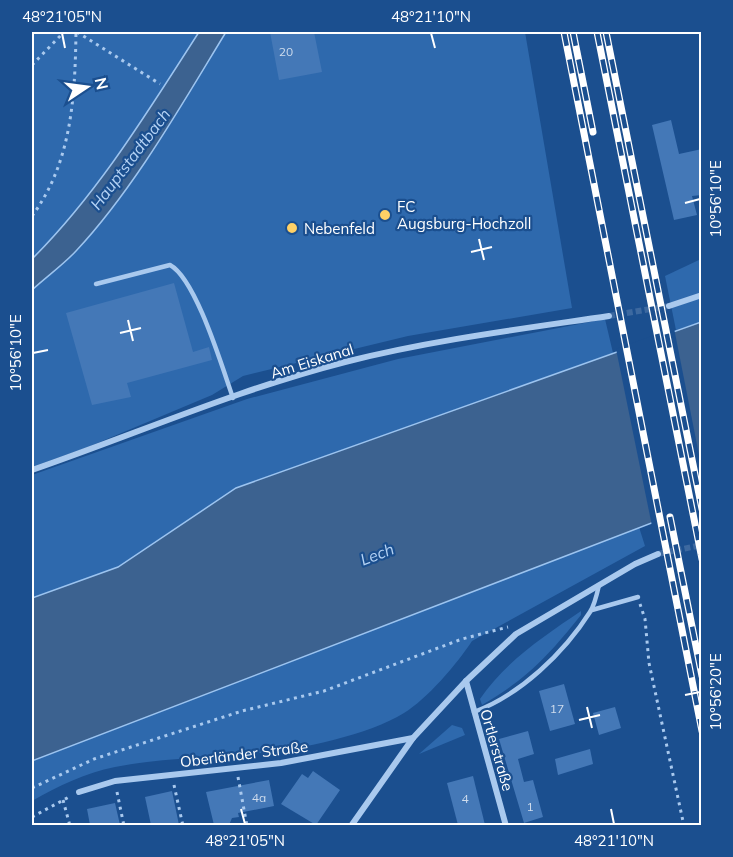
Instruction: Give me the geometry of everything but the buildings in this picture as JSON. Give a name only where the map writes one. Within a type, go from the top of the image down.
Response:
[{"type":"street","points":[[669,306],[702,295]]},
{"type":"street","name":"Am Eiskanal","points":[[32,470],[233,398],[342,363],[400,349],[609,316]]},
{"type":"street","points":[[351,825],[413,738],[466,681],[516,634],[599,585],[658,554]]},
{"type":"street","name":"Ortlerstraße","points":[[466,681],[506,825]]},
{"type":"street","name":"Oberländer Straße","points":[[79,792],[115,781],[236,770],[413,738]]},
{"type":"lane","points":[[96,284],[170,265],[180,271],[204,318],[233,398]]},
{"type":"lane","points":[[474,712],[509,696],[539,672],[592,610],[599,585]]},
{"type":"lane","points":[[592,610],[638,597]]},
{"type":"path","points":[[32,65],[64,32]]},
{"type":"path","points":[[32,216],[57,172],[71,123],[77,32],[160,84]]},
{"type":"path","points":[[638,597],[645,619],[649,663],[684,825]]},
{"type":"path","points":[[32,788],[105,755],[242,711],[324,691],[462,639],[508,627]]},
{"type":"path","points":[[236,770],[247,825]]},
{"type":"path","points":[[172,775],[183,825]]},
{"type":"path","points":[[115,781],[124,825]]},
{"type":"path","points":[[32,818],[79,792]]},
{"type":"path","points":[[63,800],[70,825]]},
{"type":"shaded area","points":[[32,32],[199,32],[101,179],[32,259]]},
{"type":"shaded area","name":"FC Augsburg-Hochzoll","points":[[226,32],[525,32],[572,308],[408,336],[243,376],[212,395],[88,447],[32,467],[32,290],[76,251],[118,201],[174,117]]},
{"type":"shaded area","points":[[701,259],[701,322],[676,330],[665,276]]},
{"type":"shaded area","points":[[605,319],[613,353],[236,488],[118,567],[32,598],[32,475],[247,399],[398,359]]},
{"type":"shaded area","points":[[639,527],[645,546],[472,641],[432,690],[413,707],[389,721],[334,740],[295,748],[242,755],[151,761],[115,767],[72,781],[32,801],[32,761]]},
{"type":"shaded area","points":[[581,611],[581,615],[569,629],[525,676],[482,705],[480,699],[513,661]]},
{"type":"shaded area","points":[[452,725],[462,728],[465,735],[419,754]]},
{"type":"water","name":"Hauptstadtbach","points":[[199,32],[226,32],[174,117],[118,201],[76,251],[32,290],[32,259],[101,179]]},
{"type":"water","name":"Lech","points":[[701,322],[701,504],[32,761],[32,598],[118,567],[236,488]]},
{"type":"pier","points":[[674,328],[701,465],[702,507],[652,526],[616,349]]},
{"type":"tunnel","points":[[609,316],[669,306]]},
{"type":"tunnel","points":[[658,554],[702,545]]},
{"type":"railway","points":[[564,32],[702,731]]},
{"type":"railway","points":[[573,32],[593,132]]},
{"type":"railway","points":[[597,32],[702,559]]},
{"type":"railway","points":[[606,32],[702,509]]},
{"type":"railway","points":[[670,517],[702,676]]},
{"type":"place","name":"FC Augsburg-Hochzoll","points":[[385,215]]},
{"type":"place","name":"Nebenfeld","points":[[292,228]]}]
